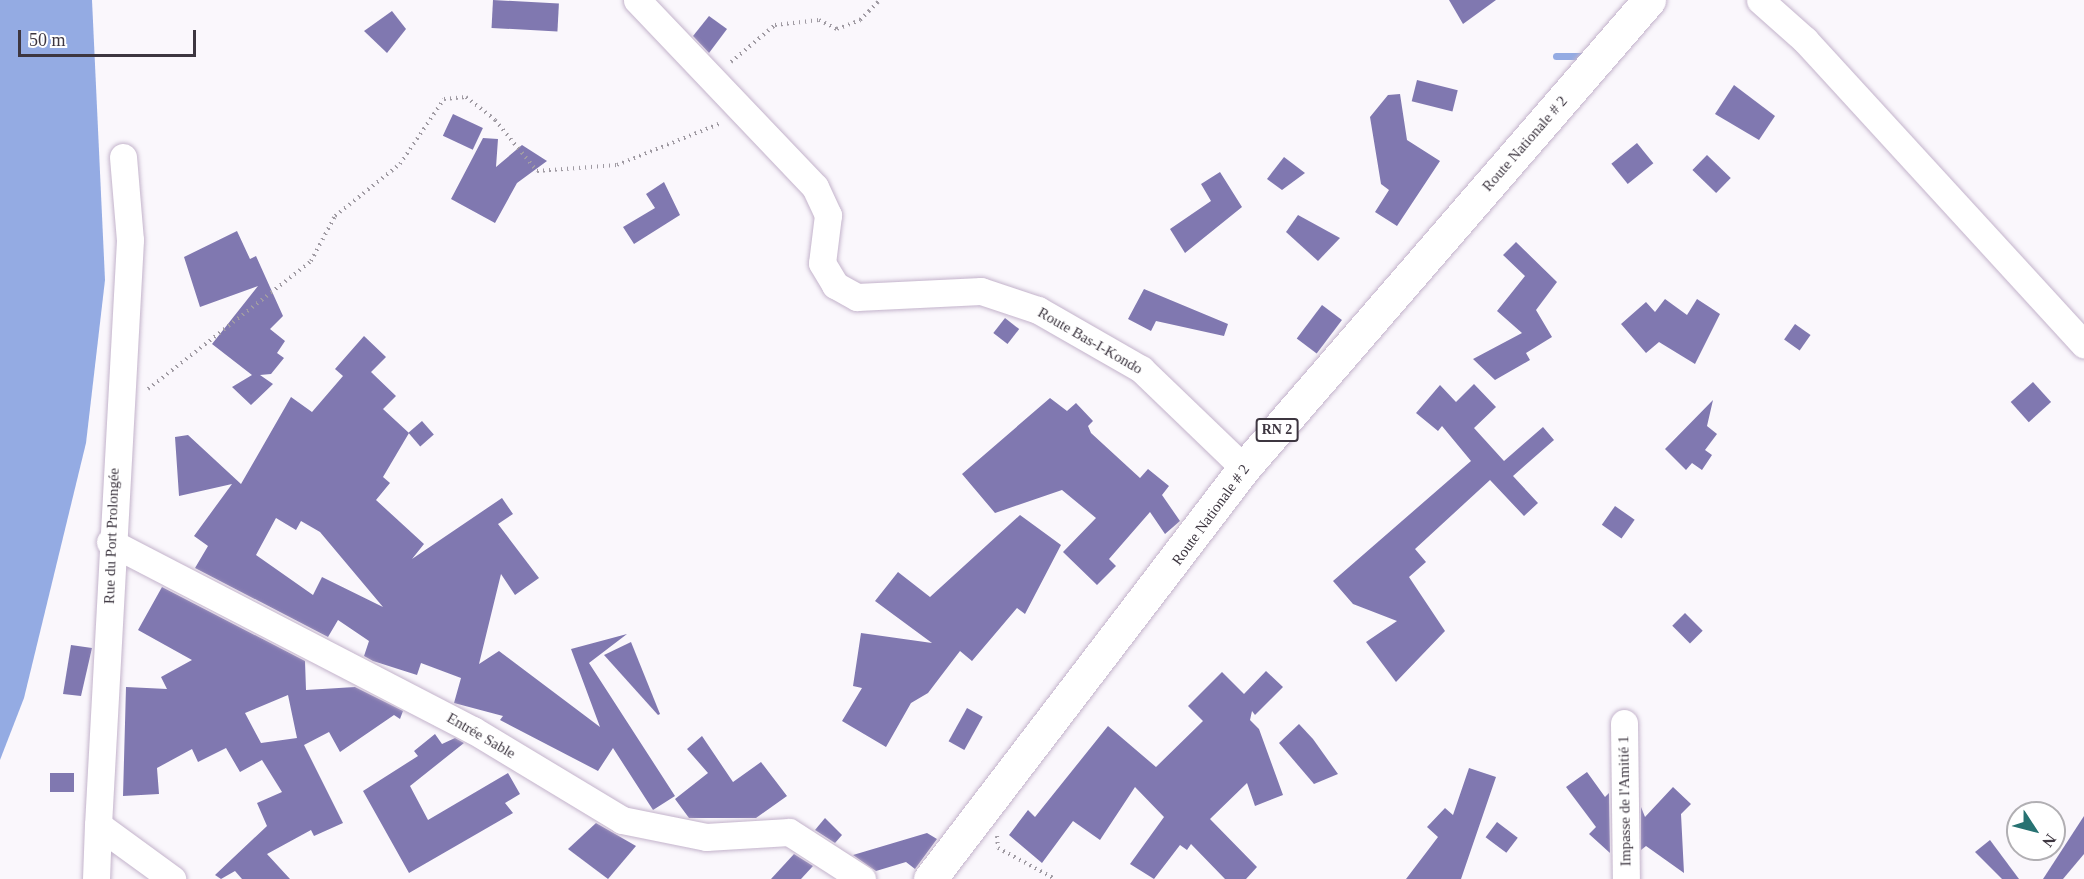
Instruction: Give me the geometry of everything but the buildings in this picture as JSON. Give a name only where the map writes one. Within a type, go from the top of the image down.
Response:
[{"type":"main road","name":"Route Nationale # 2","points":[[930,879],[994,791],[1196,538],[1244,468],[1649,0]]},
{"type":"street","name":"Route Bas-I-Kondo","points":[[638,0],[824,200],[828,215],[822,263],[846,293],[857,297],[981,291],[1038,310],[1141,369],[1244,468]]},
{"type":"street","points":[[1760,0],[1805,40],[2084,345]]},
{"type":"street","name":"Rue du Port Prolongée","points":[[96,879],[110,542],[130,240],[123,157]]},
{"type":"street","name":"Entrée Sable","points":[[110,542],[473,730],[622,820],[706,837],[789,832],[862,879]]},
{"type":"street","name":"Impasse de l'Amitié 1","points":[[1624,723],[1626,879]]},
{"type":"street","points":[[98,825],[172,879]]},
{"type":"path","points":[[712,79],[747,43],[775,25],[819,20],[837,29],[860,20],[880,0]]},
{"type":"path","points":[[118,414],[311,261],[334,216],[400,164],[444,99],[466,97],[495,120],[537,171],[560,172],[617,165],[745,115]]},
{"type":"path","points":[[994,791],[998,848],[1036,864],[1055,879]]},
{"type":"water","points":[[0,0],[92,0],[105,280],[86,443],[24,698],[0,760]]},
{"type":"waterway","points":[[1556,56],[1582,56]]}]
